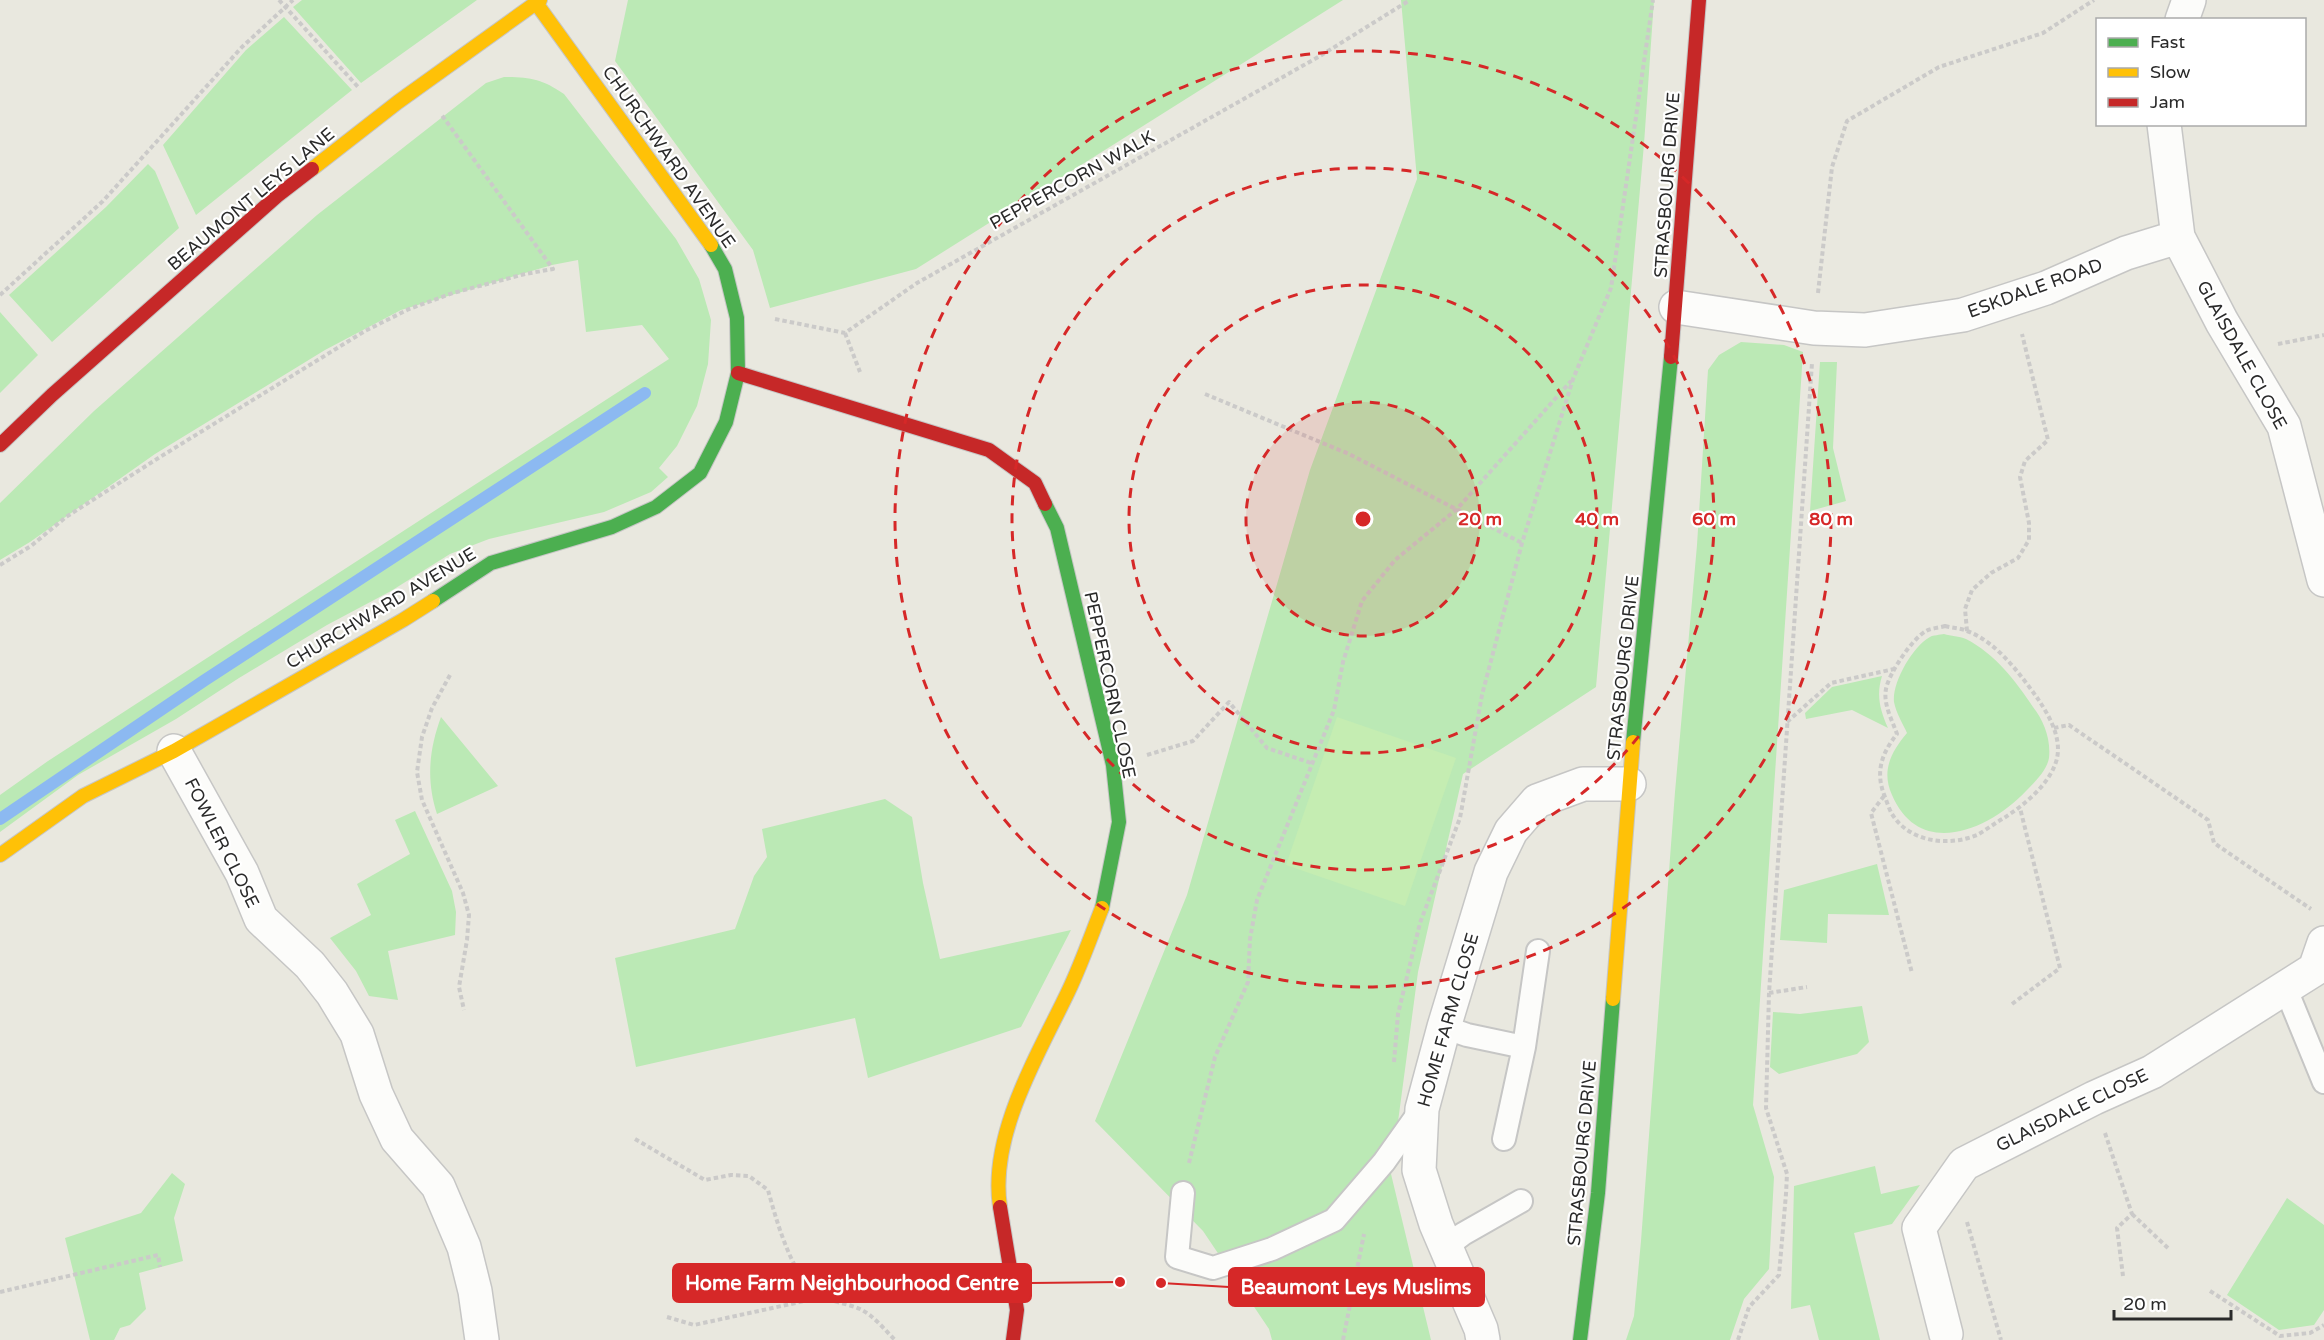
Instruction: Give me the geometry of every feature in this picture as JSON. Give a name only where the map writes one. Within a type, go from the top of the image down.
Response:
[{"type":"street","name":"STRASBOURG DRIVE","points":[[1580,1340],[1598,1193],[1629,784],[1676,307],[1699,0]]},
{"type":"street","points":[[2183,18],[2189,0]]},
{"type":"street","name":"CHURCHWARD AVENUE","points":[[0,855],[83,796],[174,751],[403,620],[491,563],[612,527],[656,507],[700,473],[726,422],[738,373],[737,318],[725,269],[700,228],[538,1]]},
{"type":"street","name":"BEAUMONT LEYS LANE","points":[[0,445],[52,395],[277,196],[382,114],[538,1]]},
{"type":"street","points":[[2164,126],[2178,237]]},
{"type":"street","name":"ESKDALE ROAD","points":[[1676,307],[1814,328],[1865,330],[1963,315],[2046,288],[2126,253],[2178,237]]},
{"type":"street","name":"GLAISDALE CLOSE","points":[[2178,237],[2222,322],[2284,426],[2324,580]]},
{"type":"street","name":"PEPPERCORN CLOSE","points":[[738,373],[989,450],[1035,483],[1057,528],[1113,765],[1119,822],[1105,901],[1078,969],[1020,1093],[1004,1139],[998,1192],[1017,1310],[1013,1340]]},
{"type":"street","name":"FOWLER CLOSE","points":[[174,751],[242,873],[261,919],[310,965],[333,993],[357,1035],[376,1094],[397,1139],[438,1186],[464,1247],[475,1291],[482,1340]]},
{"type":"street","name":"HOME FARM CLOSE","points":[[1483,1340],[1481,1329],[1436,1224],[1419,1170],[1422,1109],[1491,872],[1511,831],[1536,801],[1583,784],[1629,784]]},
{"type":"street","name":"GLAISDALE CLOSE","points":[[1946,1334],[1919,1228],[1964,1164],[2094,1098],[2152,1072],[2315,969],[2324,943]]},
{"type":"lane","points":[[1504,1139],[1524,1047],[1538,951]]},
{"type":"lane","points":[[2285,987],[2324,1082]]},
{"type":"lane","points":[[1444,1027],[1467,1035],[1524,1047]]},
{"type":"lane","points":[[1183,1193],[1177,1257],[1213,1268],[1272,1249],[1334,1220],[1384,1162],[1422,1109]]},
{"type":"lane","points":[[1446,1247],[1463,1234],[1521,1201]]},
{"type":"path","points":[[279,0],[382,114]]},
{"type":"path","points":[[0,295],[103,201],[242,47],[294,0]]},
{"type":"path","name":"PEPPERCORN WALK","points":[[737,318],[766,317],[845,333],[917,283],[1320,56],[1410,0]]},
{"type":"path","points":[[1394,1066],[1398,1014],[1420,923],[1460,818],[1482,695],[1522,543],[1573,379],[1611,288],[1653,0]]},
{"type":"path","points":[[1738,1340],[1749,1307],[1779,1275],[1786,1194],[1787,1174],[1766,1108],[1769,993],[1814,328],[1832,167],[1847,121],[1939,67],[2043,33],[2094,0]]},
{"type":"path","points":[[0,565],[31,546],[66,517],[365,331],[409,309],[453,292],[525,273],[554,269],[420,86]]},
{"type":"path","points":[[1967,631],[1965,609],[1972,590],[1991,573],[2018,558],[2029,540],[2029,523],[2020,477],[2025,461],[2048,440],[2014,298]]},
{"type":"path","points":[[2268,346],[2324,335]]},
{"type":"path","points":[[1183,1193],[1203,1100],[1215,1057],[1248,982],[1250,939],[1257,900],[1334,710],[1343,662],[1362,601],[1395,560],[1457,509],[1573,379]]},
{"type":"path","points":[[1205,394],[1350,454],[1522,543]]},
{"type":"path","points":[[1945,626],[1967,631],[1990,644],[2022,676],[2048,714],[2054,728],[2058,739],[2056,762],[2045,782],[2020,808],[1976,835],[1948,842],[1928,840],[1906,830],[1892,814],[1879,783],[1882,761],[1889,744],[1897,734],[1887,706],[1886,689],[1894,669],[1911,645],[1926,631],[1945,626]]},
{"type":"path","points":[[1787,722],[1831,683],[1894,669]]},
{"type":"path","points":[[450,675],[432,708],[422,737],[417,772],[422,800],[463,892],[469,915],[459,987],[464,1010]]},
{"type":"path","points":[[1113,765],[1192,741],[1229,702],[1267,748],[1311,764]]},
{"type":"path","points":[[2054,728],[2069,725],[2208,819],[2214,843],[2315,912]]},
{"type":"path","points":[[1885,796],[1871,813],[1912,973]]},
{"type":"path","points":[[2012,1004],[2060,968],[2020,808]]},
{"type":"path","points":[[1769,993],[1807,987]]},
{"type":"path","points":[[2094,1098],[2132,1214],[2169,1249]]},
{"type":"path","points":[[635,1139],[705,1180],[731,1175],[749,1176],[768,1190],[777,1227],[795,1264],[813,1290],[839,1305],[861,1310],[895,1340]]},
{"type":"path","points":[[1954,1178],[2001,1340]]},
{"type":"path","points":[[2123,1276],[2117,1228],[2132,1214]]},
{"type":"path","points":[[1343,1340],[1366,1226]]},
{"type":"path","points":[[0,1292],[158,1255],[160,1267]]},
{"type":"path","points":[[2210,1291],[2280,1336],[2310,1333],[2324,1325]]},
{"type":"path","points":[[667,1317],[694,1325],[823,1297]]},
{"type":"green space","points":[[302,0],[477,0],[361,83],[293,7]]},
{"type":"green space","points":[[628,0],[1343,0],[916,269],[770,308],[753,250],[615,61]]},
{"type":"green space","points":[[1401,0],[1654,0],[1644,144],[1596,687],[1463,774],[1418,972],[1391,1174],[1431,1340],[1272,1340],[1269,1329],[1203,1231],[1095,1121],[1187,895],[1310,470],[1417,179]]},
{"type":"green space","points":[[284,17],[352,90],[196,215],[163,145],[246,50]]},
{"type":"green space","points":[[504,77],[536,80],[564,94],[676,239],[699,279],[711,320],[708,364],[697,406],[677,446],[659,468],[668,477],[651,492],[604,512],[489,539],[450,554],[391,591],[327,625],[176,719],[78,775],[0,832],[0,795],[48,761],[669,359],[642,325],[586,332],[578,260],[552,265],[401,310],[325,350],[155,454],[30,542],[0,560],[0,503],[94,411],[317,215],[486,83]]},
{"type":"green space","points":[[148,164],[155,171],[179,228],[52,342],[9,295],[106,207]]},
{"type":"green space","points":[[0,312],[38,355],[0,393]]},
{"type":"green space","points":[[1741,342],[1784,345],[1803,352],[1753,1105],[1774,1177],[1769,1269],[1744,1299],[1730,1340],[1626,1340],[1634,1316],[1641,1241],[1675,792],[1697,545],[1708,370],[1719,355]]},
{"type":"green space","points":[[1820,362],[1837,362],[1833,448],[1846,501],[1810,511]]},
{"type":"green space","points":[[1944,634],[1963,638],[1976,645],[2004,668],[2040,718],[2048,737],[2049,758],[2033,784],[2011,805],[1975,827],[1956,832],[1937,833],[1920,827],[1904,815],[1892,795],[1887,778],[1892,755],[1907,733],[1894,702],[1896,685],[1904,666],[1916,649],[1931,636]]},
{"type":"green space","points":[[1882,676],[1879,690],[1880,702],[1888,728],[1852,710],[1806,719],[1805,713],[1832,687]]},
{"type":"green space","points":[[441,717],[498,786],[437,814],[431,789],[430,765]]},
{"type":"green space","points":[[1337,717],[1456,758],[1405,906],[1286,865]]},
{"type":"green space","points":[[885,799],[912,817],[923,883],[940,959],[1071,930],[1021,1027],[868,1078],[855,1018],[636,1067],[615,958],[735,929],[754,876],[767,857],[762,829]]},
{"type":"green space","points":[[415,811],[452,891],[456,912],[455,935],[388,951],[398,1000],[369,996],[356,971],[330,938],[371,915],[357,884],[410,854],[395,820]]},
{"type":"green space","points":[[1877,864],[1889,915],[1828,914],[1827,943],[1780,940],[1784,890]]},
{"type":"green space","points":[[1862,1006],[1869,1042],[1857,1054],[1779,1074],[1770,1067],[1773,1012],[1800,1014]]},
{"type":"green space","points":[[1875,1166],[1881,1194],[1920,1185],[1892,1224],[1854,1233],[1880,1340],[1819,1340],[1810,1305],[1791,1309],[1794,1186]]},
{"type":"green space","points":[[172,1173],[185,1184],[174,1218],[183,1261],[139,1273],[146,1309],[130,1325],[120,1328],[114,1340],[90,1340],[65,1238],[141,1213]]},
{"type":"green space","points":[[2287,1198],[2324,1225],[2324,1310],[2314,1325],[2279,1330],[2227,1295]]},
{"type":"waterway","points":[[0,819],[205,680],[645,393]]},
{"type":"traffic: fast","points":[[433,601],[491,563],[612,527],[656,507],[700,473],[726,422],[738,373],[737,318],[725,269],[711,245]]},
{"type":"traffic: fast","points":[[1633,742],[1671,357]]},
{"type":"traffic: fast","points":[[1045,504],[1057,528],[1113,765],[1119,822],[1102,908]]},
{"type":"traffic: fast","points":[[1580,1340],[1598,1193],[1613,999]]},
{"type":"traffic: slow","points":[[312,169],[398,102],[540,0]]},
{"type":"traffic: slow","points":[[536,3],[711,245]]},
{"type":"traffic: slow","points":[[0,855],[83,796],[174,751],[433,601]]},
{"type":"traffic: slow","points":[[1613,999],[1633,742]]},
{"type":"traffic: slow","points":[[1000,1207],[999,1180],[1002,1152],[1009,1124],[1030,1069],[1068,992],[1102,908]]},
{"type":"traffic: jam","points":[[1671,357],[1699,0]]},
{"type":"traffic: jam","points":[[0,445],[52,395],[277,196],[312,169]]},
{"type":"traffic: jam","points":[[738,373],[989,450],[1035,483],[1045,504]]},
{"type":"traffic: jam","points":[[1000,1207],[1017,1310],[1013,1340]]},
{"type":"place","name":"Home Farm Neighbourhood Centre","points":[[1120,1282]]},
{"type":"place","name":"Beaumont Leys Muslims","points":[[1161,1283]]}]
